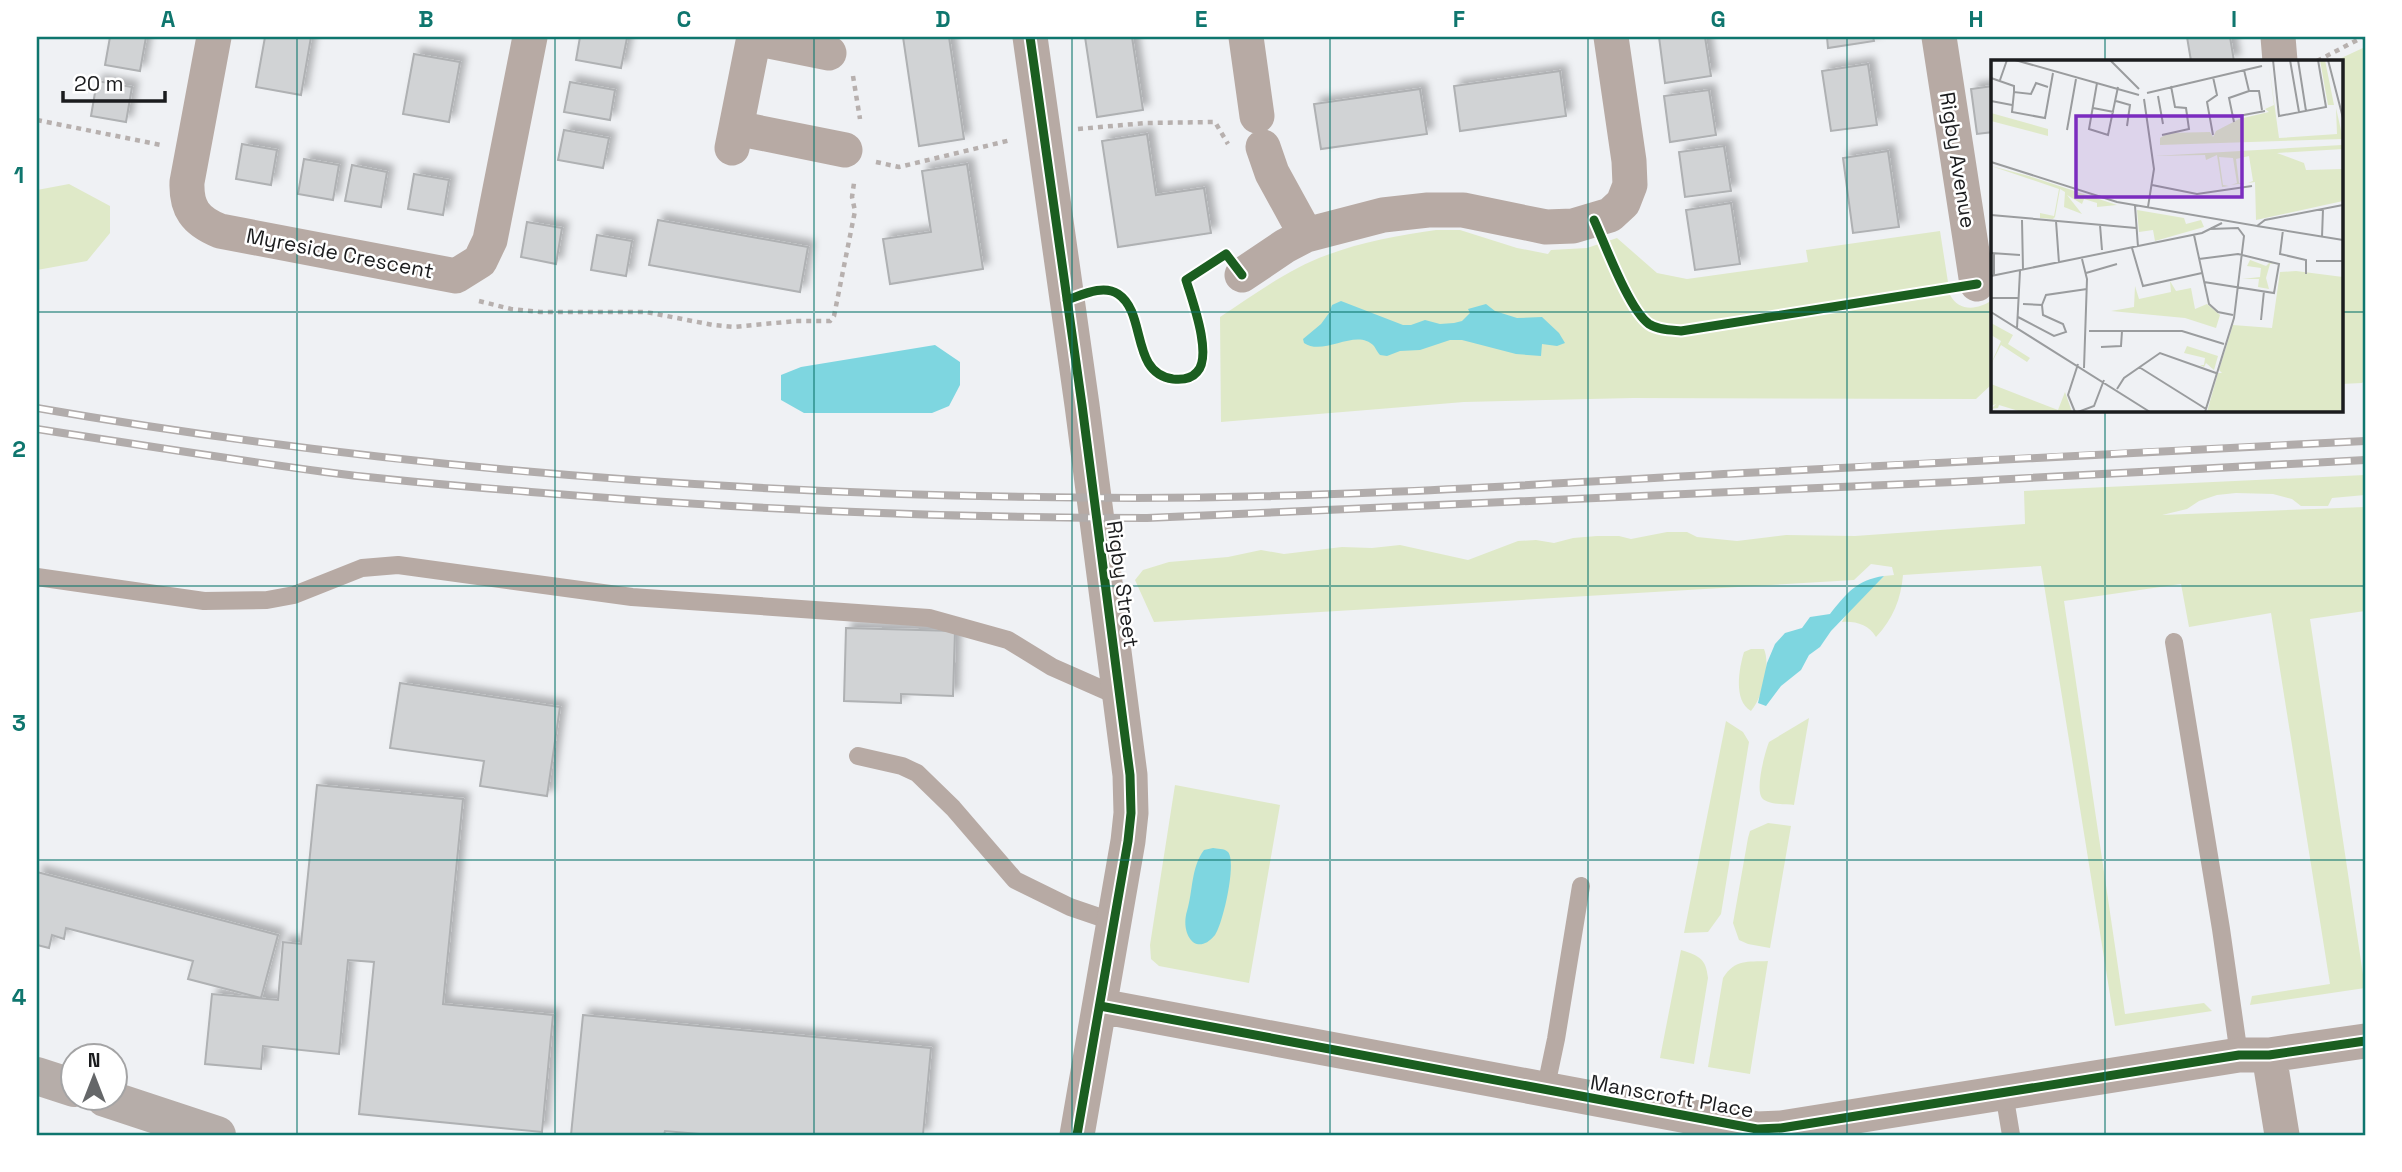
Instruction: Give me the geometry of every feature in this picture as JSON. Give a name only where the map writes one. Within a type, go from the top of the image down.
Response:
[{"type":"main road","points":[[37,1076],[60,1083]]},
{"type":"main road","points":[[130,1106],[217,1135]]},
{"type":"street","name":"Myreside Crescent","points":[[214,37],[186,195],[189,208],[197,219],[219,231],[456,276],[480,261],[490,240],[530,37]]},
{"type":"street","points":[[840,59],[754,37],[734,138],[859,154]]},
{"type":"street","name":"Rigby Street","points":[[1030,37],[1130,775],[1131,813],[1077,1135]]},
{"type":"street","points":[[1246,37],[1260,131],[1272,173],[1306,235]]},
{"type":"street","points":[[1242,275],[1306,235],[1373,218],[1429,210],[1463,210],[1546,227],[1573,226],[1610,215],[1623,203],[1630,185],[1611,37]]},
{"type":"street","name":"Rigby Avenue","points":[[1939,37],[1978,195],[1977,284]]},
{"type":"street","points":[[2278,37],[2280,60]]},
{"type":"street","name":"Manscroft Place","points":[[1100,1006],[1757,1129],[1781,1128],[2254,1055],[2365,1041]]},
{"type":"street","points":[[2254,1055],[2282,1135]]},
{"type":"lane","points":[[37,577],[204,601],[267,600],[304,591],[362,568],[398,565],[632,597],[929,618],[1008,640],[1052,667],[1121,696]]},
{"type":"lane","points":[[2174,642],[2221,929],[2254,1055]]},
{"type":"lane","points":[[858,756],[902,766],[917,773],[953,808],[1015,880],[1070,907],[1114,922]]},
{"type":"lane","points":[[1545,1091],[1581,886]]},
{"type":"lane","points":[[2004,1093],[2011,1135]]},
{"type":"path","points":[[2319,60],[2362,37]]},
{"type":"path","points":[[456,276],[454,292],[511,309],[540,312],[646,312],[733,327],[830,321],[834,316],[855,211],[852,197],[859,154],[840,59]]},
{"type":"path","points":[[37,120],[193,152]]},
{"type":"path","points":[[859,154],[899,167],[1044,133],[1146,123],[1216,122],[1260,131]]},
{"type":"path","points":[[1216,122],[1236,158],[1260,131]]},
{"type":"green space","points":[[2365,47],[2365,380],[2362,383],[2342,384],[2342,60],[2337,60]]},
{"type":"green space","points":[[69,184],[110,206],[110,233],[87,261],[37,270],[37,190]]},
{"type":"green space","points":[[1436,230],[1460,230],[1517,248],[1548,254],[1551,250],[1587,248],[1617,238],[1657,273],[1687,279],[1808,262],[1806,250],[1940,231],[1950,295],[1954,301],[1969,308],[1991,301],[1991,385],[1976,399],[1633,398],[1464,402],[1221,422],[1220,317],[1272,283],[1313,261],[1340,250]]},
{"type":"green space","points":[[2365,475],[2365,495],[2332,498],[2328,506],[2301,506],[2292,499],[2273,494],[2236,493],[2217,495],[2199,501],[2187,509],[2162,515],[2365,507],[2365,611],[2310,619],[2365,988],[2250,1005],[2252,996],[2330,984],[2271,613],[2189,627],[2181,584],[2064,601],[2125,1014],[2204,1003],[2212,1011],[2115,1026],[2041,566],[1903,575],[1895,608],[1876,637],[1870,629],[1862,625],[1842,622],[1847,613],[1884,576],[1894,575],[1892,567],[1871,564],[1854,580],[1154,622],[1135,580],[1143,570],[1169,562],[1228,557],[1261,550],[1284,554],[1342,547],[1400,545],[1468,560],[1518,541],[1554,543],[1597,536],[1631,539],[1667,532],[1687,532],[1697,537],[1737,541],[1786,535],[1855,536],[2025,524],[2024,491]]},
{"type":"green space","points":[[1764,649],[1766,673],[1762,690],[1751,711],[1742,700],[1739,684],[1744,652]]},
{"type":"green space","points":[[1809,718],[1794,805],[1765,800],[1760,793],[1760,779],[1769,742]]},
{"type":"green space","points":[[1726,721],[1743,732],[1749,742],[1721,914],[1708,932],[1684,933]]},
{"type":"green space","points":[[1175,785],[1280,805],[1249,983],[1159,966],[1151,959],[1150,945]]},
{"type":"green space","points":[[1768,823],[1791,826],[1770,948],[1739,940],[1733,923],[1750,831]]},
{"type":"green space","points":[[1681,950],[1693,954],[1703,962],[1708,978],[1694,1064],[1660,1058]]},
{"type":"green space","points":[[1768,961],[1750,1074],[1708,1067],[1723,978],[1737,965]]},
{"type":"water","points":[[1341,301],[1403,325],[1425,320],[1440,324],[1462,321],[1470,313],[1468,309],[1486,304],[1495,311],[1517,318],[1542,317],[1559,333],[1565,343],[1557,346],[1542,344],[1541,356],[1516,354],[1462,340],[1450,340],[1420,350],[1400,351],[1387,356],[1380,355],[1367,341],[1358,339],[1321,347],[1304,343],[1303,339],[1321,324],[1332,305]]},
{"type":"water","points":[[935,345],[960,362],[960,385],[949,406],[932,413],[804,413],[781,400],[781,375],[801,367]]},
{"type":"water","points":[[1884,576],[1831,631],[1820,647],[1809,655],[1801,670],[1781,686],[1766,706],[1758,703],[1767,663],[1775,644],[1785,633],[1802,628],[1810,617],[1830,614],[1847,594],[1859,585]]},
{"type":"water","points":[[1223,849],[1228,852],[1230,858],[1228,893],[1215,935],[1208,942],[1196,944],[1188,935],[1185,920],[1197,864],[1204,850]]},
{"type":"building","points":[[110,37],[146,37],[140,71],[105,65]]},
{"type":"building","points":[[265,37],[311,37],[301,95],[256,87]]},
{"type":"building","points":[[580,37],[627,38],[621,68],[576,60]]},
{"type":"building","points":[[903,37],[949,37],[964,139],[919,146]]},
{"type":"building","points":[[1085,37],[1132,37],[1143,110],[1097,117]]},
{"type":"building","points":[[1659,37],[1705,37],[1711,76],[1665,83]]},
{"type":"building","points":[[1827,37],[1873,37],[1874,41],[1828,48]]},
{"type":"building","points":[[2187,37],[2230,37],[2234,60],[2191,60]]},
{"type":"building","points":[[414,54],[460,62],[449,122],[403,114]]},
{"type":"building","points":[[1868,64],[1877,125],[1831,131],[1822,71]]},
{"type":"building","points":[[1560,71],[1566,116],[1460,131],[1454,86]]},
{"type":"building","points":[[97,81],[132,87],[126,122],[91,116]]},
{"type":"building","points":[[570,82],[615,90],[610,120],[564,112]]},
{"type":"building","points":[[1991,86],[1991,132],[1977,134],[1971,89]]},
{"type":"building","points":[[1420,89],[1427,134],[1321,149],[1314,104]]},
{"type":"building","points":[[1709,90],[1716,135],[1670,142],[1664,96]]},
{"type":"building","points":[[564,130],[609,138],[603,168],[558,160]]},
{"type":"building","points":[[1147,134],[1156,195],[1204,188],[1211,233],[1118,247],[1102,141]]},
{"type":"building","points":[[242,144],[277,150],[271,185],[236,179]]},
{"type":"building","points":[[1724,146],[1731,191],[1685,197],[1679,152]]},
{"type":"building","points":[[1888,151],[1899,227],[1853,233],[1843,158]]},
{"type":"building","points":[[304,159],[339,165],[333,200],[298,194]]},
{"type":"building","points":[[967,164],[983,269],[890,284],[883,239],[931,232],[922,171]]},
{"type":"building","points":[[352,165],[387,172],[381,207],[345,201]]},
{"type":"building","points":[[414,174],[449,180],[443,215],[408,209]]},
{"type":"building","points":[[1731,203],[1740,264],[1695,270],[1686,210]]},
{"type":"building","points":[[658,220],[808,247],[800,292],[649,265]]},
{"type":"building","points":[[527,222],[562,228],[556,264],[521,257]]},
{"type":"building","points":[[597,235],[632,241],[626,276],[591,270]]},
{"type":"building","points":[[846,628],[955,631],[953,696],[901,694],[901,703],[844,701]]},
{"type":"building","points":[[400,683],[560,707],[547,796],[480,786],[484,761],[390,748]]},
{"type":"building","points":[[317,785],[463,799],[443,1004],[553,1015],[542,1132],[359,1114],[374,962],[348,960],[339,1054],[263,1046],[261,1069],[205,1064],[212,994],[278,1000],[283,942],[301,944]]},
{"type":"building","points":[[37,872],[278,935],[261,998],[188,979],[193,961],[66,928],[64,939],[52,935],[49,948],[37,945]]},
{"type":"building","points":[[583,1015],[931,1048],[923,1135],[711,1135],[665,1131],[664,1135],[571,1135]]},
{"type":"railway","points":[[37,408],[310,448],[584,476],[859,492],[1135,498],[1363,493],[1516,486],[2365,441]]},
{"type":"railway","points":[[37,429],[325,472],[454,485],[762,508],[1070,518],[1147,518],[1954,482],[2365,460]]},
{"type":"cycle path","points":[[1030,37],[1082,405],[1130,775],[1131,813],[1128,841],[1077,1135]]},
{"type":"cycle path","points":[[1594,220],[1618,276],[1641,316],[1649,324],[1664,329],[1681,331],[1977,284]]},
{"type":"cycle path","points":[[1067,300],[1099,290],[1118,294],[1133,314],[1150,366],[1159,374],[1183,379],[1197,372],[1203,354],[1200,327],[1186,280],[1226,254],[1242,275]]},
{"type":"cycle path","points":[[1100,1006],[1757,1129],[1781,1128],[2239,1055],[2269,1055],[2365,1041]]}]
